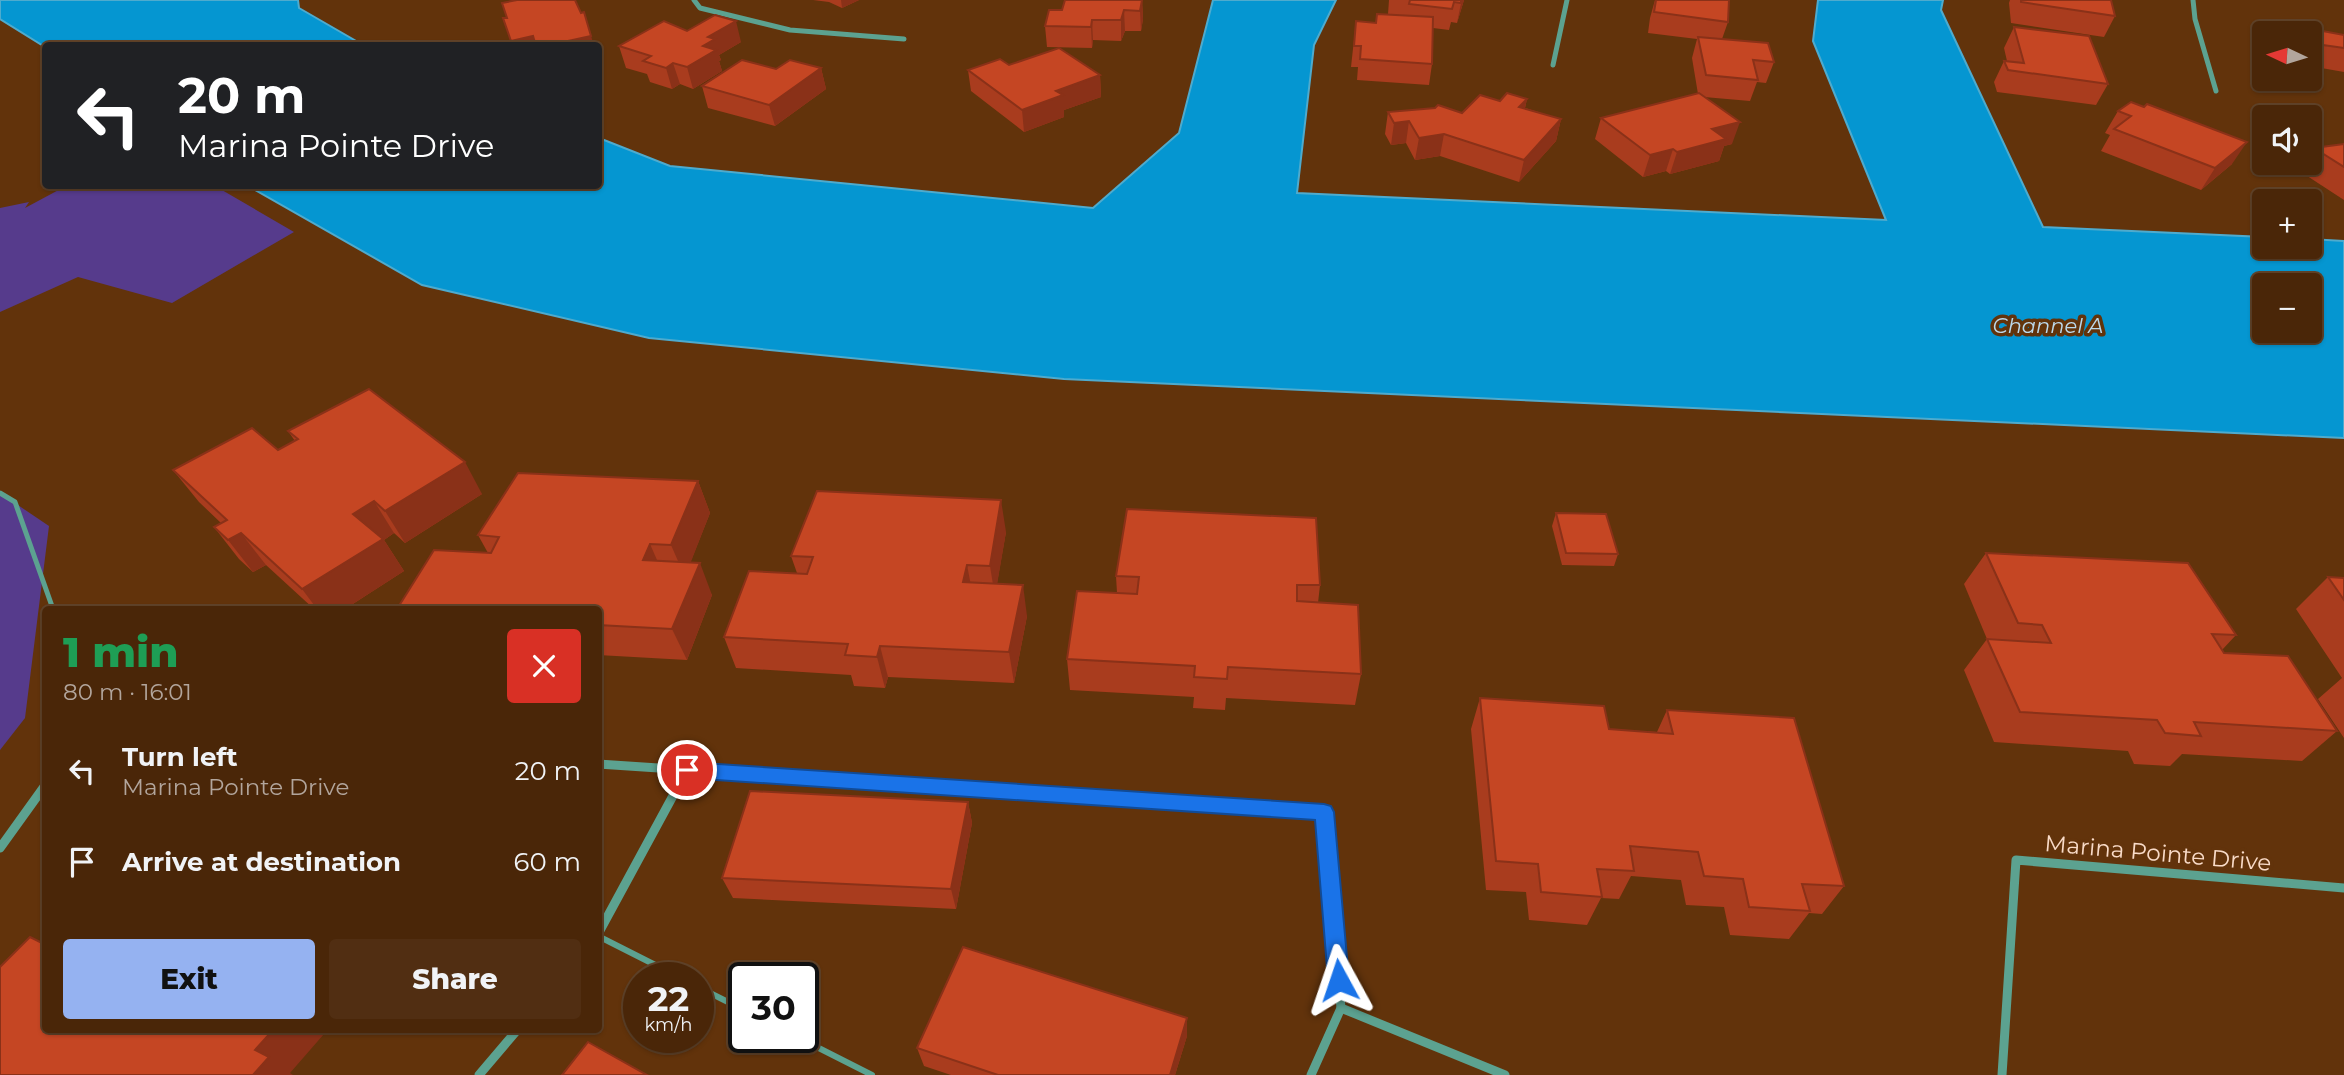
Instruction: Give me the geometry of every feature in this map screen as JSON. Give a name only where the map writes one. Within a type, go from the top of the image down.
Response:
[{"type":"street","points":[[694,0],[700,8],[790,30],[904,39]]},
{"type":"street","points":[[1553,65],[1567,0]]},
{"type":"street","points":[[2193,0],[2195,19],[2216,91]]},
{"type":"street","points":[[602,764],[1324,812],[1341,1008],[1311,1075]]},
{"type":"street","points":[[602,928],[687,770]]},
{"type":"street","points":[[0,848],[42,790]]},
{"type":"street","name":"Marina Pointe Drive","points":[[2002,1075],[2017,860],[2344,888]]},
{"type":"street","points":[[1341,1008],[1505,1075]]},
{"type":"street","points":[[479,1075],[515,1033]]},
{"type":"lane","points":[[0,493],[15,502],[52,606]]},
{"type":"lane","points":[[602,937],[650,962]]},
{"type":"lane","points":[[819,1048],[872,1075]]},
{"type":"shaded area","points":[[60,189],[220,189],[294,232],[172,303],[78,277],[0,312],[0,208],[29,202],[25,208]]},
{"type":"shaded area","points":[[0,493],[49,526],[25,718],[0,750]]},
{"type":"water","points":[[0,0],[298,0],[299,8],[358,42],[42,42],[42,45],[0,19]]},
{"type":"water","name":"Channel A","points":[[1213,0],[1336,0],[1314,45],[1297,193],[1886,220],[1813,41],[1818,0],[1943,0],[1941,10],[2043,227],[2252,236],[2252,259],[2322,259],[2322,240],[2344,241],[2344,438],[1064,379],[649,338],[422,285],[253,189],[602,189],[602,139],[670,166],[1093,208],[1179,133]]},
{"type":"building","points":[[517,0],[575,0],[581,13],[584,12],[591,36],[563,42],[535,42],[533,36],[511,41],[503,18],[507,18],[502,3]]},
{"type":"building","points":[[1065,0],[1142,0],[1140,11],[1124,10],[1121,20],[1092,20],[1091,27],[1045,26],[1049,10],[1062,10]]},
{"type":"building","points":[[1410,0],[1461,0],[1461,3],[1454,2],[1452,9],[1409,4]]},
{"type":"building","points":[[1656,0],[1729,0],[1728,22],[1654,12]]},
{"type":"building","points":[[2111,0],[2115,16],[2021,2]]},
{"type":"building","points":[[1377,14],[1433,17],[1432,64],[1360,59],[1361,46],[1354,46],[1356,21],[1376,23]]},
{"type":"building","points":[[715,15],[736,21],[708,37],[715,39],[703,46],[716,50],[687,67],[673,63],[666,68],[643,61],[651,56],[619,46],[664,21],[687,31]]},
{"type":"building","points":[[2014,27],[2089,36],[2108,84],[2008,70],[2004,61],[2024,63]]},
{"type":"building","points":[[2322,31],[2344,35],[2344,48],[2322,45]]},
{"type":"building","points":[[1698,37],[1768,43],[1774,62],[1753,60],[1758,80],[1706,75]]},
{"type":"building","points":[[1059,48],[1100,75],[1056,91],[1063,95],[1022,110],[968,70],[1000,59],[1009,65]]},
{"type":"building","points":[[742,60],[776,69],[790,60],[821,68],[769,105],[702,86]]},
{"type":"building","points":[[1507,93],[1527,99],[1519,107],[1561,119],[1524,160],[1444,134],[1419,138],[1409,121],[1394,123],[1388,112],[1435,108],[1438,105],[1462,113],[1480,95],[1500,101]]},
{"type":"building","points":[[1699,93],[1740,122],[1712,129],[1726,139],[1677,152],[1673,149],[1650,155],[1601,118]]},
{"type":"building","points":[[2131,102],[2144,107],[2147,104],[2247,142],[2215,168],[2114,129],[2131,116],[2118,111]]},
{"type":"building","points":[[2344,144],[2344,167],[2322,153],[2322,147]]},
{"type":"building","points":[[369,389],[465,462],[385,511],[374,501],[353,514],[383,539],[302,589],[241,533],[228,540],[214,527],[227,520],[173,470],[252,428],[278,450],[298,439],[288,431]]},
{"type":"building","points":[[518,473],[698,481],[671,545],[650,544],[643,560],[700,563],[672,629],[602,625],[602,606],[399,606],[434,550],[491,553],[499,537],[478,535]]},
{"type":"building","points":[[817,491],[1001,500],[990,566],[967,565],[963,582],[1023,585],[1009,652],[880,646],[877,657],[845,655],[848,644],[724,637],[749,571],[807,574],[813,557],[791,556]]},
{"type":"building","points":[[1127,509],[1316,518],[1320,585],[1297,585],[1297,601],[1358,605],[1361,674],[1228,667],[1227,679],[1194,677],[1195,666],[1067,659],[1077,591],[1137,594],[1139,577],[1116,576]]},
{"type":"building","points":[[1556,513],[1606,514],[1618,554],[1566,553]]},
{"type":"building","points":[[1986,553],[2188,563],[2236,635],[2212,634],[2224,653],[2288,656],[2337,731],[2194,722],[2201,736],[2165,733],[2157,720],[2020,712],[1987,639],[2051,643],[2042,625],[2018,623]]},
{"type":"building","points":[[2328,577],[2344,578],[2344,600]]},
{"type":"building","points":[[1480,698],[1604,706],[1609,729],[1673,734],[1667,710],[1794,718],[1844,886],[1802,884],[1810,911],[1749,907],[1743,879],[1704,876],[1698,852],[1630,846],[1634,871],[1597,869],[1602,897],[1541,892],[1538,864],[1496,861]]},
{"type":"building","points":[[750,791],[968,802],[951,889],[722,878]]},
{"type":"building","points":[[30,937],[42,943],[42,1033],[270,1033],[255,1050],[269,1057],[253,1075],[0,1075],[0,967]]},
{"type":"building","points":[[963,947],[1187,1018],[1170,1075],[998,1075],[917,1048]]},
{"type":"building","points":[[588,1042],[647,1075],[562,1075]]},
{"type":"route","points":[[687,770],[1324,812],[1339,980]]}]
